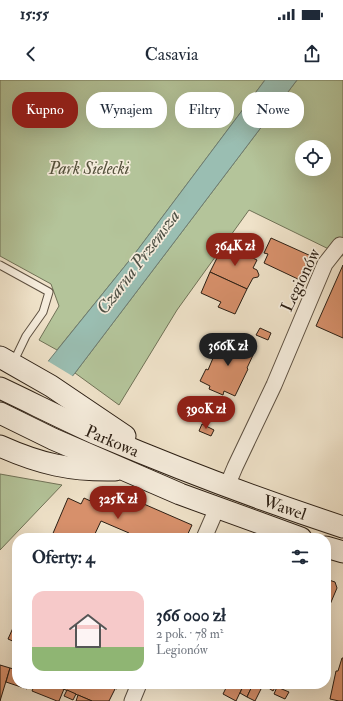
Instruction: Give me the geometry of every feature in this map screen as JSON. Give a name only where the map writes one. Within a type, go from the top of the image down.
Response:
[{"type":"street","name":"Legionów","points":[[227,486],[271,391],[325,264],[342,245]]},
{"type":"street","points":[[6,360],[76,402],[157,458]]},
{"type":"street","name":"Parkowa","points":[[0,388],[64,419],[227,486]]},
{"type":"street","name":"Parkowa","points":[[0,413],[53,439],[217,508]]},
{"type":"street","points":[[0,446],[46,464],[89,471],[125,470]]},
{"type":"street","name":"Wawel","points":[[227,486],[343,527]]},
{"type":"street","name":"Wawel","points":[[217,508],[287,533]]},
{"type":"street","points":[[206,533],[217,508]]},
{"type":"street","points":[[331,548],[343,552]]},
{"type":"street","points":[[132,701],[137,689]]},
{"type":"lane","points":[[0,266],[49,292],[43,312],[6,360]]},
{"type":"green space","name":"Park Sielecki","points":[[0,80],[265,80],[256,92],[242,92],[242,111],[234,121],[234,92],[175,92],[175,128],[229,128],[133,256],[57,350],[39,340],[59,306],[51,284],[0,256]]},
{"type":"green space","points":[[297,80],[343,80],[343,256],[249,210],[177,310],[119,405],[75,373],[261,128],[304,128],[304,92],[288,92]]},
{"type":"green space","points":[[0,474],[62,485],[16,533],[12,533],[12,537],[0,550]]},
{"type":"water","points":[[265,80],[297,80],[288,92],[256,92]]},
{"type":"water","name":"Czarna Przemsza","points":[[242,111],[242,128],[261,128],[75,373],[0,465],[0,421],[133,256],[229,128],[234,128],[234,121]]},
{"type":"pier","points":[[46,360],[74,377],[0,467],[0,418]]},
{"type":"building","points":[[271,238],[311,256],[300,280],[264,263],[268,254],[264,253]]},
{"type":"building","points":[[224,244],[257,260],[253,268],[257,270],[259,275],[258,277],[253,278],[247,289],[210,272]]},
{"type":"building","points":[[343,265],[343,338],[316,326]]},
{"type":"building","points":[[210,272],[247,289],[235,314],[218,307],[221,302],[201,293]]},
{"type":"building","points":[[260,328],[271,333],[268,340],[256,335]]},
{"type":"building","points":[[219,338],[230,342],[232,339],[245,344],[248,339],[251,341],[247,350],[254,353],[235,396],[224,391],[223,395],[209,389],[210,386],[200,381],[206,369],[208,370],[216,351],[214,350]]},
{"type":"building","points":[[202,424],[214,430],[211,436],[199,431]]},
{"type":"building","points":[[114,491],[192,525],[188,533],[129,533],[101,521],[95,533],[53,533],[68,498],[81,504],[84,498],[97,504],[100,504],[101,502],[107,505]]},
{"type":"building","points":[[331,581],[335,582],[337,588],[331,602]]},
{"type":"building","points":[[12,630],[12,641],[8,639]]},
{"type":"building","points":[[342,658],[343,701],[339,701],[330,699],[336,671],[338,671]]},
{"type":"building","points":[[0,665],[10,668],[0,701]]},
{"type":"building","points":[[10,668],[12,669],[12,684],[6,682]]},
{"type":"building","points":[[33,689],[64,689],[59,701],[32,691]]},
{"type":"building","points":[[63,689],[115,689],[109,701],[92,701]]},
{"type":"building","points":[[226,689],[242,689],[236,701],[223,694]]},
{"type":"building","points":[[242,689],[251,689],[247,697],[240,693]]},
{"type":"building","points":[[251,689],[261,689],[255,701],[247,697]]},
{"type":"building","points":[[276,689],[282,689],[289,692],[285,699],[274,694]]},
{"type":"building","points":[[67,690],[76,694],[73,700],[64,696]]},
{"type":"building","points":[[78,695],[92,701],[76,701]]}]
